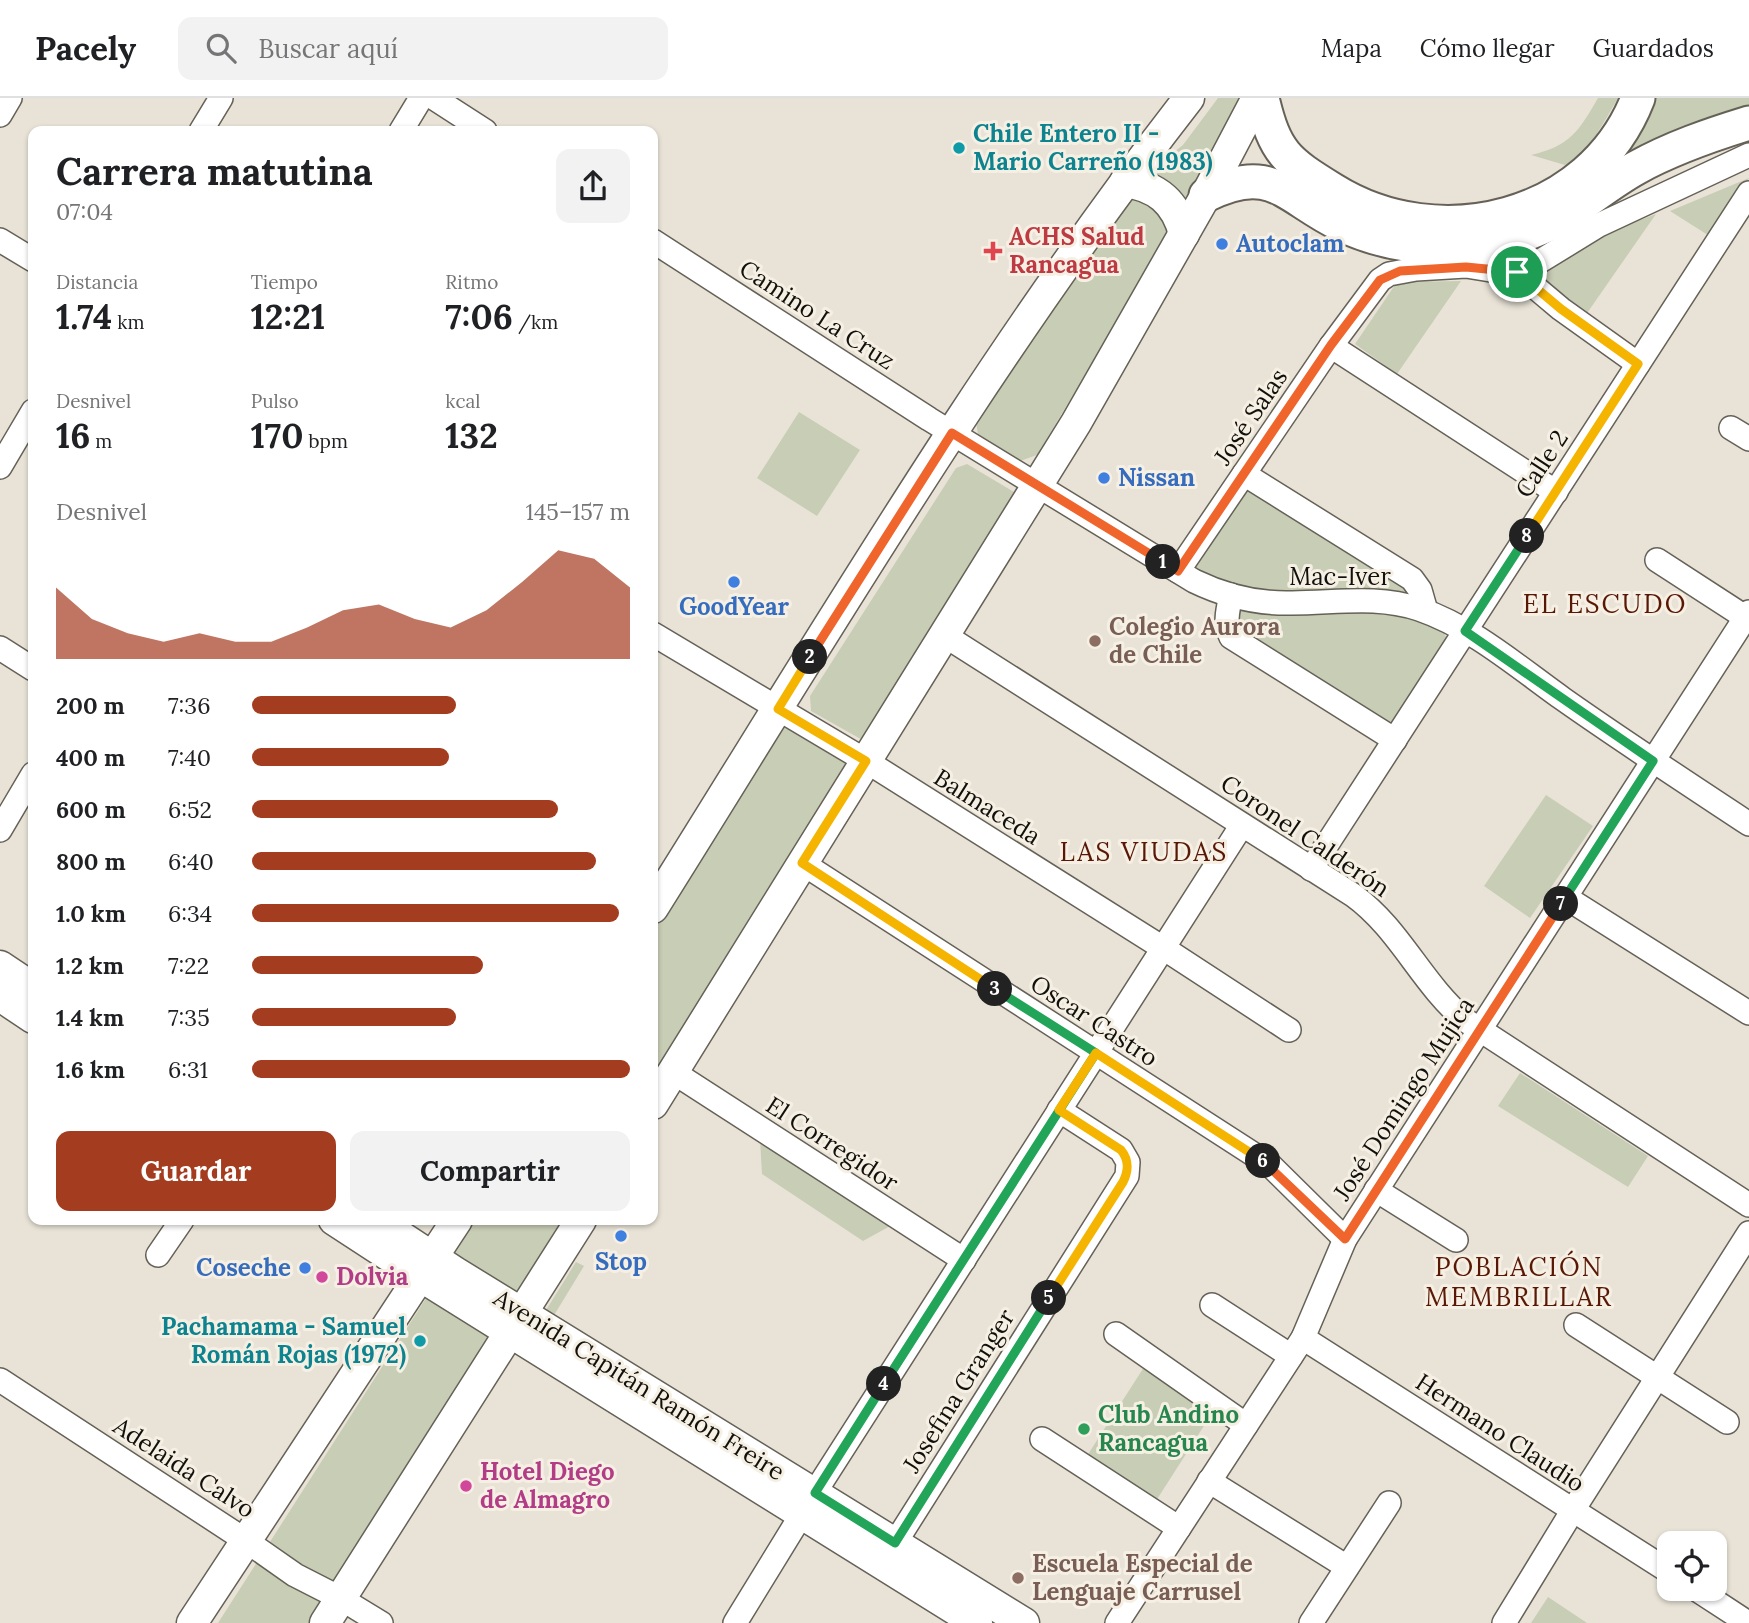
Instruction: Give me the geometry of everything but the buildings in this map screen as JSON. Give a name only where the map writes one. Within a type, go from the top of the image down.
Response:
[{"type":"highway","points":[[1259,98],[1272,135],[1281,151],[1301,170],[1342,195],[1381,213],[1413,221],[1458,224],[1511,214],[1559,191],[1584,172],[1606,150],[1627,123],[1638,98]]},
{"type":"highway","points":[[1206,195],[1237,182],[1266,182],[1289,192],[1339,223],[1377,238],[1428,247],[1480,245],[1515,237],[1545,226],[1612,183],[1664,154],[1749,123]]},
{"type":"main road","points":[[658,900],[952,433],[1125,182],[1189,98]]},
{"type":"main road","points":[[658,1096],[1076,423],[1259,98]]},
{"type":"main road","points":[[1125,182],[1147,186],[1164,197],[1177,213],[1184,234]]},
{"type":"main road","points":[[0,965],[28,985]]},
{"type":"main road","points":[[0,996],[28,1015]]},
{"type":"main road","points":[[344,1225],[426,1267]]},
{"type":"main road","points":[[381,1225],[426,1267]]},
{"type":"main road","points":[[192,1623],[454,1225]]},
{"type":"main road","points":[[325,1623],[578,1225]]},
{"type":"main road","name":"Avenida Capitán Ramón Freire","points":[[426,1267],[809,1503],[977,1623]]},
{"type":"main road","name":"Avenida Capitán Ramón Freire","points":[[809,1503],[895,1543],[1024,1623]]},
{"type":"street","points":[[0,114],[10,98]]},
{"type":"street","points":[[204,126],[221,98]]},
{"type":"street","points":[[404,126],[421,98]]},
{"type":"street","points":[[434,98],[477,126]]},
{"type":"street","points":[[1638,364],[1561,309],[1517,272],[1530,267],[1599,225],[1749,155]]},
{"type":"street","name":"Calle 2","points":[[1311,869],[1749,193]]},
{"type":"street","points":[[0,240],[28,257]]},
{"type":"street","name":"Camino La Cruz","points":[[658,244],[952,433]]},
{"type":"street","name":"José Salas","points":[[1178,571],[1331,345],[1380,280],[1400,271],[1466,267],[1517,272]]},
{"type":"street","points":[[1331,345],[1556,492]]},
{"type":"street","points":[[0,467],[28,419]]},
{"type":"street","name":"Mac-Iver","points":[[952,433],[1203,585],[1231,595],[1280,603],[1382,600],[1426,611],[1465,631],[1749,824]]},
{"type":"street","points":[[1244,474],[1412,579],[1420,590],[1426,611]]},
{"type":"street","points":[[1657,560],[1747,615]]},
{"type":"street","points":[[1231,595],[1227,617],[1231,637],[1395,740]]},
{"type":"street","name":"José Domingo Mujica","points":[[1117,1623],[1297,1347],[1345,1239],[1747,615]]},
{"type":"street","name":"Coronel Calderón","points":[[944,635],[1353,895],[1377,914],[1397,936],[1439,996],[1479,1030],[1749,1205]]},
{"type":"street","name":"Balmaceda","points":[[658,637],[866,761],[1289,1030]]},
{"type":"street","points":[[0,648],[28,666]]},
{"type":"street","points":[[0,830],[28,782]]},
{"type":"street","points":[[735,1623],[1242,825]]},
{"type":"street","name":"Oscar Castro","points":[[802,863],[1270,1165],[1345,1239]]},
{"type":"street","points":[[1565,897],[1749,1013]]},
{"type":"street","name":"El Corregidor","points":[[673,1072],[964,1260]]},
{"type":"street","name":"Josefina Granger","points":[[895,1543],[1126,1176],[1128,1162],[1121,1150],[1059,1110]]},
{"type":"street","points":[[1376,1190],[1456,1240]]},
{"type":"street","points":[[158,1255],[179,1225]]},
{"type":"street","points":[[1504,1623],[1749,1233]]},
{"type":"street","name":"Hermano Claudio","points":[[1212,1305],[1297,1347],[1573,1510],[1657,1564]]},
{"type":"street","points":[[1576,1325],[1727,1422]]},
{"type":"street","points":[[1116,1335],[1246,1425]]},
{"type":"street","name":"Adelaida Calvo","points":[[0,1380],[246,1540],[295,1575],[341,1598],[381,1623]]},
{"type":"street","points":[[1042,1439],[1179,1528]]},
{"type":"street","points":[[1209,1481],[1347,1567]]},
{"type":"street","points":[[1311,1623],[1388,1503]]},
{"type":"street","points":[[1714,1601],[1748,1623]]},
{"type":"green space","points":[[1218,98],[1243,98],[1112,330],[1037,455],[1020,461],[978,434],[976,422],[1142,177],[1183,145]]},
{"type":"green space","points":[[1598,98],[1618,98],[1596,135],[1574,159],[1565,165],[1531,155],[1555,147],[1572,136]]},
{"type":"green space","points":[[1649,98],[1749,98],[1749,105],[1634,159],[1628,140]]},
{"type":"green space","points":[[1749,178],[1711,237],[1670,211]]},
{"type":"green space","points":[[1656,214],[1585,316],[1532,273],[1585,241]]},
{"type":"green space","points":[[1461,281],[1397,374],[1355,344],[1397,282]]},
{"type":"green space","points":[[799,412],[860,450],[817,516],[757,478]]},
{"type":"green space","points":[[967,464],[1014,492],[1015,505],[866,742],[811,711],[810,696],[956,468]]},
{"type":"green space","points":[[1248,482],[1409,583],[1443,631],[1447,639],[1387,729],[1240,634],[1236,591],[1190,568]]},
{"type":"green space","points":[[779,720],[849,760],[658,1067],[658,911]]},
{"type":"green space","points":[[1546,795],[1593,826],[1530,918],[1484,886]]},
{"type":"green space","points":[[1520,1073],[1648,1156],[1628,1187],[1498,1106]]},
{"type":"green space","points":[[760,1139],[892,1225],[863,1241],[762,1174]]},
{"type":"green space","points":[[459,1225],[560,1225],[514,1297],[442,1250]]},
{"type":"green space","points":[[576,1262],[584,1266],[553,1317],[543,1315]]},
{"type":"green space","points":[[430,1292],[500,1334],[315,1623],[218,1623]]},
{"type":"green space","points":[[1148,1361],[1216,1407],[1154,1504],[1085,1459]]},
{"type":"green space","points":[[1548,1597],[1587,1623],[1531,1623]]},
{"type":"place","name":"Chile Entero II - Mario Carreño (1983)","points":[[959,148]]},
{"type":"place","name":"Autoclam","points":[[1222,244]]},
{"type":"place","name":"ACHS Salud Rancagua","points":[[993,251]]},
{"type":"place","name":"Nissan","points":[[1104,478]]},
{"type":"place","name":"GoodYear","points":[[734,582]]},
{"type":"place","name":"Colegio Aurora de Chile","points":[[1095,641]]},
{"type":"place","name":"Stop","points":[[621,1236]]},
{"type":"place","name":"Coseche","points":[[305,1268]]},
{"type":"place","name":"Dolvia","points":[[322,1277]]},
{"type":"place","name":"Pachamama - Samuel Román Rojas (1972)","points":[[420,1341]]},
{"type":"place","name":"Club Andino Rancagua","points":[[1084,1429]]},
{"type":"place","name":"Hotel Diego de Almagro","points":[[466,1486]]},
{"type":"place","name":"Escuela Especial de Lenguaje Carrusel","points":[[1018,1578]]},
{"type":"district","name":"EL ESCUDO","points":[[1605,604]]},
{"type":"district","name":"LAS VIUDAS","points":[[1144,852]]},
{"type":"district","name":"POBLACIÓN MEMBRILLAR","points":[[1519,1282]]},
{"type":"route","points":[[1517,272],[1466,267],[1416,269],[1389,274],[1380,280],[1331,345],[1178,571],[952,433],[778,709],[866,761],[802,863],[1096,1053],[1088,1066],[1059,1110],[815,1493],[895,1543],[1126,1176],[1128,1162],[1116,1145],[1059,1110],[1096,1053],[1270,1165],[1345,1239],[1653,761],[1465,631],[1638,364],[1561,309],[1517,272]]}]
